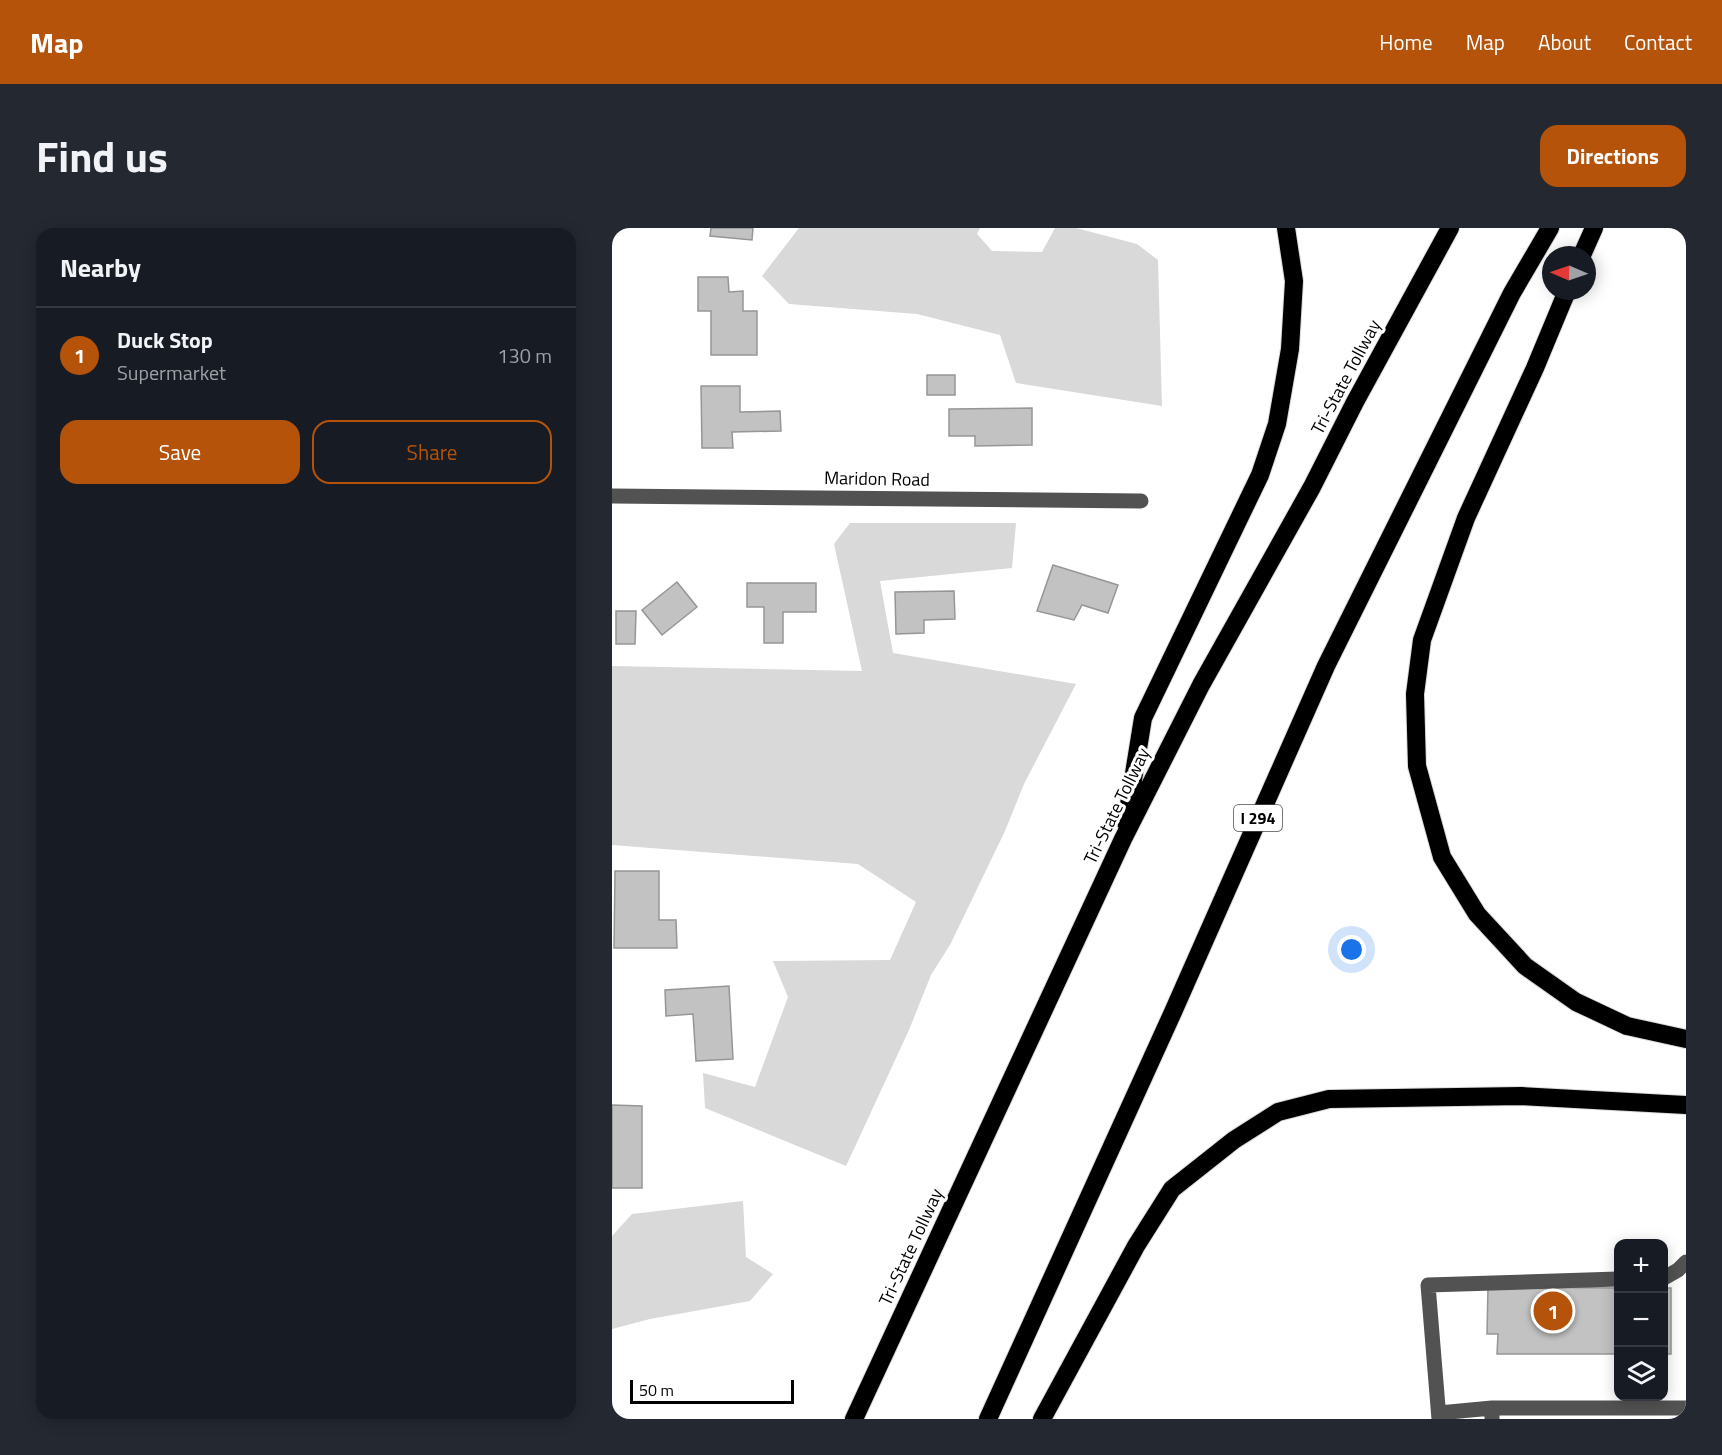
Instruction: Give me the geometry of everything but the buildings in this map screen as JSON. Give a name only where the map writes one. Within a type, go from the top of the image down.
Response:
[{"type":"highway","points":[[1123,839],[1143,718],[1260,475],[1276,424],[1290,349],[1294,281],[1286,228]]},
{"type":"highway","name":"Tri-State Tollway","points":[[854,1419],[1123,839],[1201,686],[1312,487],[1355,402],[1450,228]]},
{"type":"highway","name":"I 294","points":[[988,1419],[1173,1012],[1326,666],[1512,293],[1550,228]]},
{"type":"highway","points":[[1586,246],[1594,228]]},
{"type":"highway","points":[[1563,300],[1466,518],[1422,640],[1415,694],[1417,766],[1442,857],[1477,914],[1525,966],[1576,1002],[1626,1026],[1686,1039]]},
{"type":"highway","points":[[1042,1419],[1136,1246],[1172,1189],[1234,1140],[1278,1113],[1329,1099],[1521,1096],[1686,1106]]},
{"type":"street","name":"Maridon Road","points":[[612,496],[1141,501]]},
{"type":"street","points":[[1668,1276],[1686,1262]]},
{"type":"street","points":[[1614,1279],[1428,1285],[1439,1416],[1686,1408]]},
{"type":"shaded area","points":[[799,228],[980,228],[977,234],[992,251],[1042,252],[1055,228],[1076,228],[1137,244],[1158,260],[1162,406],[1016,383],[1000,335],[917,314],[789,304],[762,276]]},
{"type":"shaded area","points":[[850,523],[1016,523],[1012,568],[880,581],[893,653],[1076,684],[1024,784],[1005,831],[950,945],[931,975],[909,1030],[846,1166],[705,1108],[703,1073],[755,1087],[788,997],[773,961],[890,960],[916,902],[858,864],[612,845],[612,666],[862,671],[834,544]]},
{"type":"shaded area","points":[[743,1201],[746,1257],[773,1274],[750,1301],[650,1319],[612,1329],[612,1236],[632,1214]]},
{"type":"place","name":"Duck Stop","points":[[1553,1311]]}]
